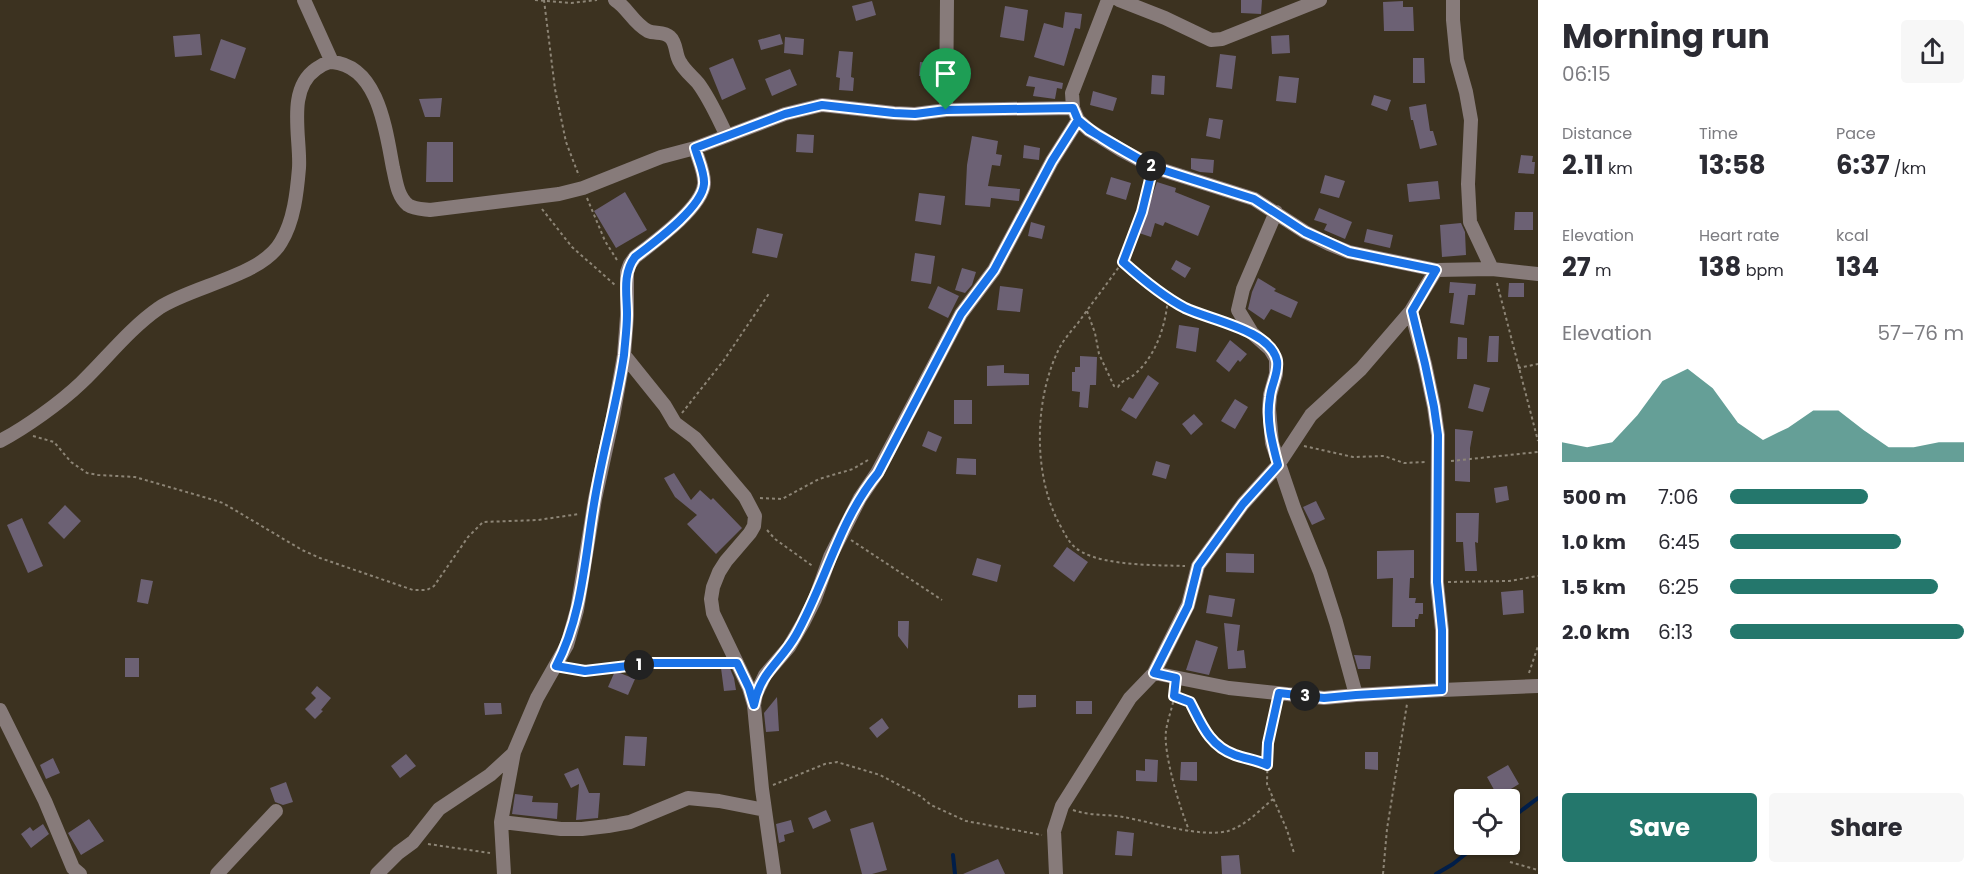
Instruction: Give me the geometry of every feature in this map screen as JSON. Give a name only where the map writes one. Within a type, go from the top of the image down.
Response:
[{"type":"street","points":[[304,0],[332,62]]},
{"type":"street","points":[[615,0],[634,22],[648,31],[664,33],[671,37],[681,65],[698,83],[727,136]]},
{"type":"street","points":[[946,110],[947,0]]},
{"type":"street","points":[[1108,0],[1072,93],[1075,114],[1089,130],[1153,167],[1254,199],[1305,232],[1349,252],[1436,270],[1492,269],[1538,274]]},
{"type":"street","points":[[1119,0],[1165,18],[1210,40],[1222,39],[1320,0]]},
{"type":"street","points":[[1453,0],[1457,60],[1471,120],[1468,184],[1470,222],[1492,269]]},
{"type":"street","points":[[0,441],[18,432],[79,385],[118,343],[160,308],[185,295],[257,266],[273,253],[281,242],[297,193],[298,107],[301,91],[311,73],[324,63],[332,62],[351,68],[364,78],[376,98],[403,200],[413,208],[430,210],[533,198],[583,188],[661,157],[695,148],[785,114],[822,105],[915,114],[946,110],[1075,114]]},
{"type":"street","points":[[754,705],[756,694],[765,675],[795,637],[815,599],[841,534],[860,498],[878,473],[961,314],[994,270],[1075,114]]},
{"type":"street","points":[[504,874],[501,822],[514,752],[537,698],[567,645],[577,610],[601,463],[613,417],[624,355],[627,272],[635,257],[683,217],[702,191],[704,178],[695,148]]},
{"type":"street","points":[[1276,213],[1242,289],[1238,310],[1252,333],[1270,348],[1276,359],[1276,374],[1269,409],[1272,443],[1278,465],[1320,572],[1356,695]]},
{"type":"street","points":[[1056,874],[1054,831],[1062,806],[1130,698],[1154,673],[1188,606],[1198,566],[1243,504],[1278,465],[1311,415],[1361,369],[1412,311],[1436,270]]},
{"type":"street","points":[[1412,311],[1434,407],[1438,462],[1437,582],[1442,630],[1442,690]]},
{"type":"street","points":[[624,355],[665,406],[675,423],[695,438],[745,497],[755,516],[750,533],[719,572],[711,599],[713,613],[749,688],[754,705],[762,789],[774,874]]},
{"type":"street","points":[[1154,673],[1229,688],[1324,698],[1531,687]]},
{"type":"street","points":[[0,710],[45,801],[73,868],[80,874]]},
{"type":"street","points":[[377,874],[413,842],[439,809],[490,775],[514,752]]},
{"type":"street","points":[[501,822],[561,829],[608,826],[630,822],[688,798],[719,801],[765,810]]},
{"type":"street","points":[[217,874],[276,811]]},
{"type":"path","points":[[535,0],[571,3],[597,0]]},
{"type":"path","points":[[545,1],[555,89],[566,142],[605,241],[627,272]]},
{"type":"path","points":[[1153,167],[1142,212],[1123,262],[1061,345],[1043,400],[1040,459],[1047,496],[1069,543],[1089,555],[1144,566],[1198,566]]},
{"type":"path","points":[[533,198],[572,247],[615,285],[626,298]]},
{"type":"path","points":[[1123,262],[1143,280],[1194,312],[1252,333]]},
{"type":"path","points":[[1492,269],[1538,441]]},
{"type":"path","points":[[675,423],[723,360],[770,292]]},
{"type":"path","points":[[1087,310],[1105,369],[1114,386],[1118,387],[1122,380],[1137,372],[1150,356],[1163,328],[1168,297]]},
{"type":"path","points":[[1518,368],[1538,364]]},
{"type":"path","points":[[18,432],[54,442],[71,462],[87,473],[135,477],[223,503],[302,550],[371,577],[413,590],[427,590],[434,586],[468,537],[483,522],[538,520],[592,512]]},
{"type":"path","points":[[1297,437],[1303,446],[1353,457],[1384,456],[1404,463],[1538,452]]},
{"type":"path","points":[[745,497],[782,499],[819,479],[853,469],[889,450]]},
{"type":"path","points":[[755,516],[775,539],[818,570],[822,579]]},
{"type":"path","points":[[841,534],[942,600]]},
{"type":"path","points":[[1437,582],[1509,581],[1538,576]]},
{"type":"path","points":[[1531,687],[1538,646]]},
{"type":"path","points":[[556,666],[585,671],[653,663],[737,663]]},
{"type":"path","points":[[1176,678],[1166,730],[1166,746],[1182,814],[1189,830]]},
{"type":"path","points":[[1383,874],[1387,829],[1409,692]]},
{"type":"path","points":[[1279,693],[1268,743],[1267,784],[1287,830],[1294,853]]},
{"type":"path","points":[[1174,696],[1190,702],[1204,730],[1227,751],[1267,765]]},
{"type":"path","points":[[762,789],[825,764],[837,762],[880,775],[920,796],[931,805],[966,821],[1042,835],[1054,831]]},
{"type":"path","points":[[1062,806],[1078,812],[1135,819],[1189,830],[1227,831],[1237,828],[1274,799]]},
{"type":"path","points":[[413,842],[504,854]]},
{"type":"path","points":[[1510,862],[1538,870]]},
{"type":"building","points":[[1241,0],[1262,0],[1261,14],[1241,13]]},
{"type":"building","points":[[872,1],[876,15],[856,21],[852,6]]},
{"type":"building","points":[[1403,1],[1403,7],[1413,7],[1414,31],[1384,31],[1383,2]]},
{"type":"building","points":[[1005,6],[1028,10],[1024,41],[1000,37]]},
{"type":"building","points":[[1065,12],[1082,14],[1080,29],[1075,28],[1064,66],[1034,57],[1044,23],[1063,28]]},
{"type":"building","points":[[200,34],[202,55],[175,57],[173,36]]},
{"type":"building","points":[[780,34],[783,44],[761,50],[758,40]]},
{"type":"building","points":[[1289,35],[1290,53],[1272,54],[1271,36]]},
{"type":"building","points":[[785,37],[804,39],[803,55],[784,53]]},
{"type":"building","points":[[221,39],[246,48],[235,79],[210,70]]},
{"type":"building","points":[[839,51],[853,52],[851,77],[854,78],[853,91],[839,90],[840,78],[836,77]]},
{"type":"building","points":[[1220,54],[1236,56],[1232,89],[1216,87]]},
{"type":"building","points":[[733,58],[746,89],[722,100],[709,68]]},
{"type":"building","points":[[1413,58],[1424,58],[1425,83],[1413,83]]},
{"type":"building","points":[[920,62],[937,63],[936,77],[919,76]]},
{"type":"building","points":[[790,69],[797,85],[772,96],[765,79]]},
{"type":"building","points":[[1152,75],[1165,76],[1164,95],[1151,94]]},
{"type":"building","points":[[1029,76],[1063,83],[1062,89],[1057,88],[1055,99],[1033,96],[1035,87],[1026,86]]},
{"type":"building","points":[[1279,76],[1299,78],[1296,103],[1276,101]]},
{"type":"building","points":[[1093,91],[1117,98],[1113,111],[1090,105]]},
{"type":"building","points":[[1374,95],[1391,100],[1387,111],[1371,105]]},
{"type":"building","points":[[442,98],[440,117],[425,117],[419,99]]},
{"type":"building","points":[[1426,104],[1430,131],[1433,131],[1437,145],[1420,149],[1409,107]]},
{"type":"building","points":[[1209,118],[1223,120],[1220,139],[1206,136]]},
{"type":"building","points":[[797,134],[814,135],[813,153],[796,152]]},
{"type":"building","points":[[972,136],[998,141],[996,154],[1002,155],[1000,166],[992,165],[988,186],[1020,189],[1019,201],[991,198],[990,207],[965,205],[967,165]]},
{"type":"building","points":[[427,142],[453,142],[453,182],[426,182]]},
{"type":"building","points":[[1024,145],[1040,148],[1039,160],[1023,158]]},
{"type":"building","points":[[1521,155],[1533,156],[1534,174],[1518,173]]},
{"type":"building","points":[[1191,158],[1214,160],[1213,173],[1191,169]]},
{"type":"building","points":[[1325,175],[1345,181],[1339,198],[1320,193]]},
{"type":"building","points":[[1111,177],[1131,183],[1126,200],[1106,194]]},
{"type":"building","points":[[1438,181],[1440,199],[1409,202],[1407,184]]},
{"type":"building","points":[[1157,182],[1176,188],[1175,192],[1210,206],[1198,236],[1165,222],[1163,226],[1155,223],[1151,237],[1139,233]]},
{"type":"building","points":[[625,192],[647,230],[616,248],[594,211]]},
{"type":"building","points":[[919,193],[945,196],[941,225],[915,221]]},
{"type":"building","points":[[1319,208],[1352,222],[1345,239],[1324,230],[1327,224],[1314,220]]},
{"type":"building","points":[[1515,212],[1533,212],[1533,230],[1514,230]]},
{"type":"building","points":[[1031,222],[1045,226],[1042,239],[1028,236]]},
{"type":"building","points":[[1461,223],[1465,232],[1466,255],[1442,257],[1440,225]]},
{"type":"building","points":[[757,228],[783,234],[777,258],[752,253]]},
{"type":"building","points":[[1367,229],[1393,235],[1390,248],[1364,242]]},
{"type":"building","points":[[915,253],[935,256],[931,284],[911,281]]},
{"type":"building","points":[[1176,260],[1191,268],[1185,278],[1171,269]]},
{"type":"building","points":[[962,268],[976,272],[972,285],[965,293],[955,290]]},
{"type":"building","points":[[1258,278],[1276,289],[1274,291],[1298,302],[1291,318],[1271,309],[1264,320],[1248,309]]},
{"type":"building","points":[[1450,282],[1476,284],[1475,295],[1468,295],[1464,325],[1450,323],[1454,293],[1449,293]]},
{"type":"building","points":[[1509,283],[1524,283],[1524,297],[1508,297]]},
{"type":"building","points":[[938,286],[959,296],[948,318],[928,308]]},
{"type":"building","points":[[1000,286],[1023,289],[1020,312],[997,310]]},
{"type":"building","points":[[1179,325],[1199,328],[1196,352],[1176,348]]},
{"type":"building","points":[[1489,336],[1499,336],[1498,362],[1487,362]]},
{"type":"building","points":[[1458,337],[1467,338],[1467,359],[1457,359]]},
{"type":"building","points":[[1230,340],[1247,354],[1240,362],[1238,360],[1229,372],[1216,361]]},
{"type":"building","points":[[1080,356],[1097,357],[1096,385],[1090,385],[1088,408],[1079,407],[1080,392],[1072,391],[1072,372],[1075,372],[1075,367],[1080,367]]},
{"type":"building","points":[[1004,365],[1004,373],[1029,374],[1029,385],[987,386],[987,366]]},
{"type":"building","points":[[1148,375],[1159,383],[1136,419],[1121,410],[1129,397],[1133,399]]},
{"type":"building","points":[[1474,384],[1490,388],[1483,412],[1468,408]]},
{"type":"building","points":[[1235,399],[1248,407],[1235,429],[1221,421]]},
{"type":"building","points":[[954,400],[972,400],[972,424],[954,424]]},
{"type":"building","points":[[1194,414],[1203,424],[1191,435],[1182,424]]},
{"type":"building","points":[[1455,429],[1473,431],[1470,448],[1470,482],[1455,481]]},
{"type":"building","points":[[928,431],[942,437],[936,452],[922,446]]},
{"type":"building","points":[[957,458],[976,459],[976,475],[956,474]]},
{"type":"building","points":[[1156,461],[1170,465],[1166,479],[1152,475]]},
{"type":"building","points":[[674,473],[691,500],[700,490],[711,500],[713,498],[742,528],[716,554],[687,524],[697,515],[675,497],[664,478]]},
{"type":"building","points":[[1507,486],[1509,500],[1496,503],[1494,488]]},
{"type":"building","points":[[1316,501],[1325,519],[1312,525],[1303,507]]},
{"type":"building","points":[[65,505],[81,521],[64,539],[48,523]]},
{"type":"building","points":[[1456,513],[1479,513],[1478,543],[1475,542],[1477,571],[1465,571],[1463,542],[1456,542]]},
{"type":"building","points":[[22,518],[43,566],[28,573],[7,525]]},
{"type":"building","points":[[1067,547],[1088,562],[1074,582],[1053,566]]},
{"type":"building","points":[[1414,550],[1414,578],[1410,578],[1409,598],[1416,598],[1415,603],[1423,603],[1423,614],[1419,614],[1418,619],[1415,619],[1415,627],[1392,627],[1393,578],[1377,579],[1377,551]]},
{"type":"building","points":[[1226,553],[1254,554],[1254,573],[1226,572]]},
{"type":"building","points":[[977,558],[1001,565],[997,582],[972,575]]},
{"type":"building","points":[[141,579],[153,581],[148,604],[137,602]]},
{"type":"building","points":[[1523,590],[1524,613],[1503,615],[1501,592]]},
{"type":"building","points":[[1209,595],[1235,599],[1232,617],[1206,613]]},
{"type":"building","points":[[898,621],[909,621],[908,649],[898,636]]},
{"type":"building","points":[[1224,623],[1240,625],[1237,651],[1244,650],[1246,668],[1228,669]]},
{"type":"building","points":[[1196,640],[1218,647],[1209,675],[1186,670]]},
{"type":"building","points":[[1354,655],[1371,656],[1370,669],[1358,669]]},
{"type":"building","points":[[125,658],[139,658],[139,677],[125,677]]},
{"type":"building","points":[[729,666],[736,690],[724,691],[721,668]]},
{"type":"building","points":[[615,671],[635,679],[628,695],[608,687]]},
{"type":"building","points":[[317,686],[331,698],[315,719],[305,709],[316,698],[311,693]]},
{"type":"building","points":[[1018,695],[1036,695],[1036,707],[1018,708]]},
{"type":"building","points":[[777,697],[779,731],[766,732],[764,713]]},
{"type":"building","points":[[1076,701],[1092,701],[1092,714],[1076,714]]},
{"type":"building","points":[[484,703],[501,703],[502,714],[485,715]]},
{"type":"building","points":[[882,718],[889,728],[877,738],[869,728]]},
{"type":"building","points":[[625,736],[647,737],[645,766],[623,765]]},
{"type":"building","points":[[1365,752],[1378,752],[1378,770],[1365,769]]},
{"type":"building","points":[[406,754],[416,766],[400,778],[391,766]]},
{"type":"building","points":[[53,758],[60,773],[46,779],[40,765]]},
{"type":"building","points":[[1145,759],[1158,760],[1157,782],[1136,781],[1136,770],[1145,771]]},
{"type":"building","points":[[1181,762],[1197,762],[1197,781],[1180,780]]},
{"type":"building","points":[[1508,765],[1519,784],[1511,789],[1494,789],[1487,777]]},
{"type":"building","points":[[578,768],[589,793],[600,793],[598,818],[576,820],[579,784],[571,788],[564,774]]},
{"type":"building","points":[[286,782],[293,802],[283,805],[275,802],[270,788]]},
{"type":"building","points":[[515,794],[533,796],[532,802],[558,803],[557,819],[512,814]]},
{"type":"building","points":[[826,810],[831,821],[813,829],[808,818]]},
{"type":"building","points":[[89,819],[104,841],[81,855],[68,833]]},
{"type":"building","points":[[791,820],[794,832],[784,835],[785,841],[779,843],[776,824]]},
{"type":"building","points":[[873,822],[887,870],[862,874],[850,829]]},
{"type":"building","points":[[43,824],[49,834],[31,848],[21,834],[30,827],[33,831]]},
{"type":"building","points":[[1117,831],[1134,833],[1132,856],[1115,855]]},
{"type":"building","points":[[1239,855],[1241,874],[1222,874],[1221,856]]},
{"type":"building","points":[[998,859],[1005,874],[963,874]]},
{"type":"waterway","points":[[1520,812],[1538,798]]},
{"type":"waterway","points":[[953,855],[955,874]]},
{"type":"waterway","points":[[1436,874],[1464,855]]},
{"type":"route","points":[[946,110],[915,114],[822,105],[808,107],[695,148],[704,178],[702,191],[683,217],[635,257],[627,272],[624,355],[613,417],[594,499],[577,610],[567,645],[556,666],[585,671],[653,663],[737,663],[754,705],[756,694],[765,675],[795,637],[815,599],[841,534],[865,488],[878,473],[961,314],[994,270],[1052,161],[1078,120],[1089,130],[1153,167],[1142,212],[1123,262],[1143,280],[1185,307],[1252,333],[1274,353],[1277,366],[1270,395],[1269,424],[1278,465],[1243,504],[1198,566],[1188,606],[1154,673],[1176,678],[1174,696],[1190,702],[1204,730],[1213,740],[1232,754],[1267,765],[1268,743],[1279,693],[1324,698],[1442,690],[1442,630],[1437,582],[1438,435],[1425,364],[1412,311],[1436,270],[1349,252],[1305,232],[1254,199],[1216,185],[1153,167],[1121,150],[1089,130],[1078,120],[1073,108],[946,110]]}]
